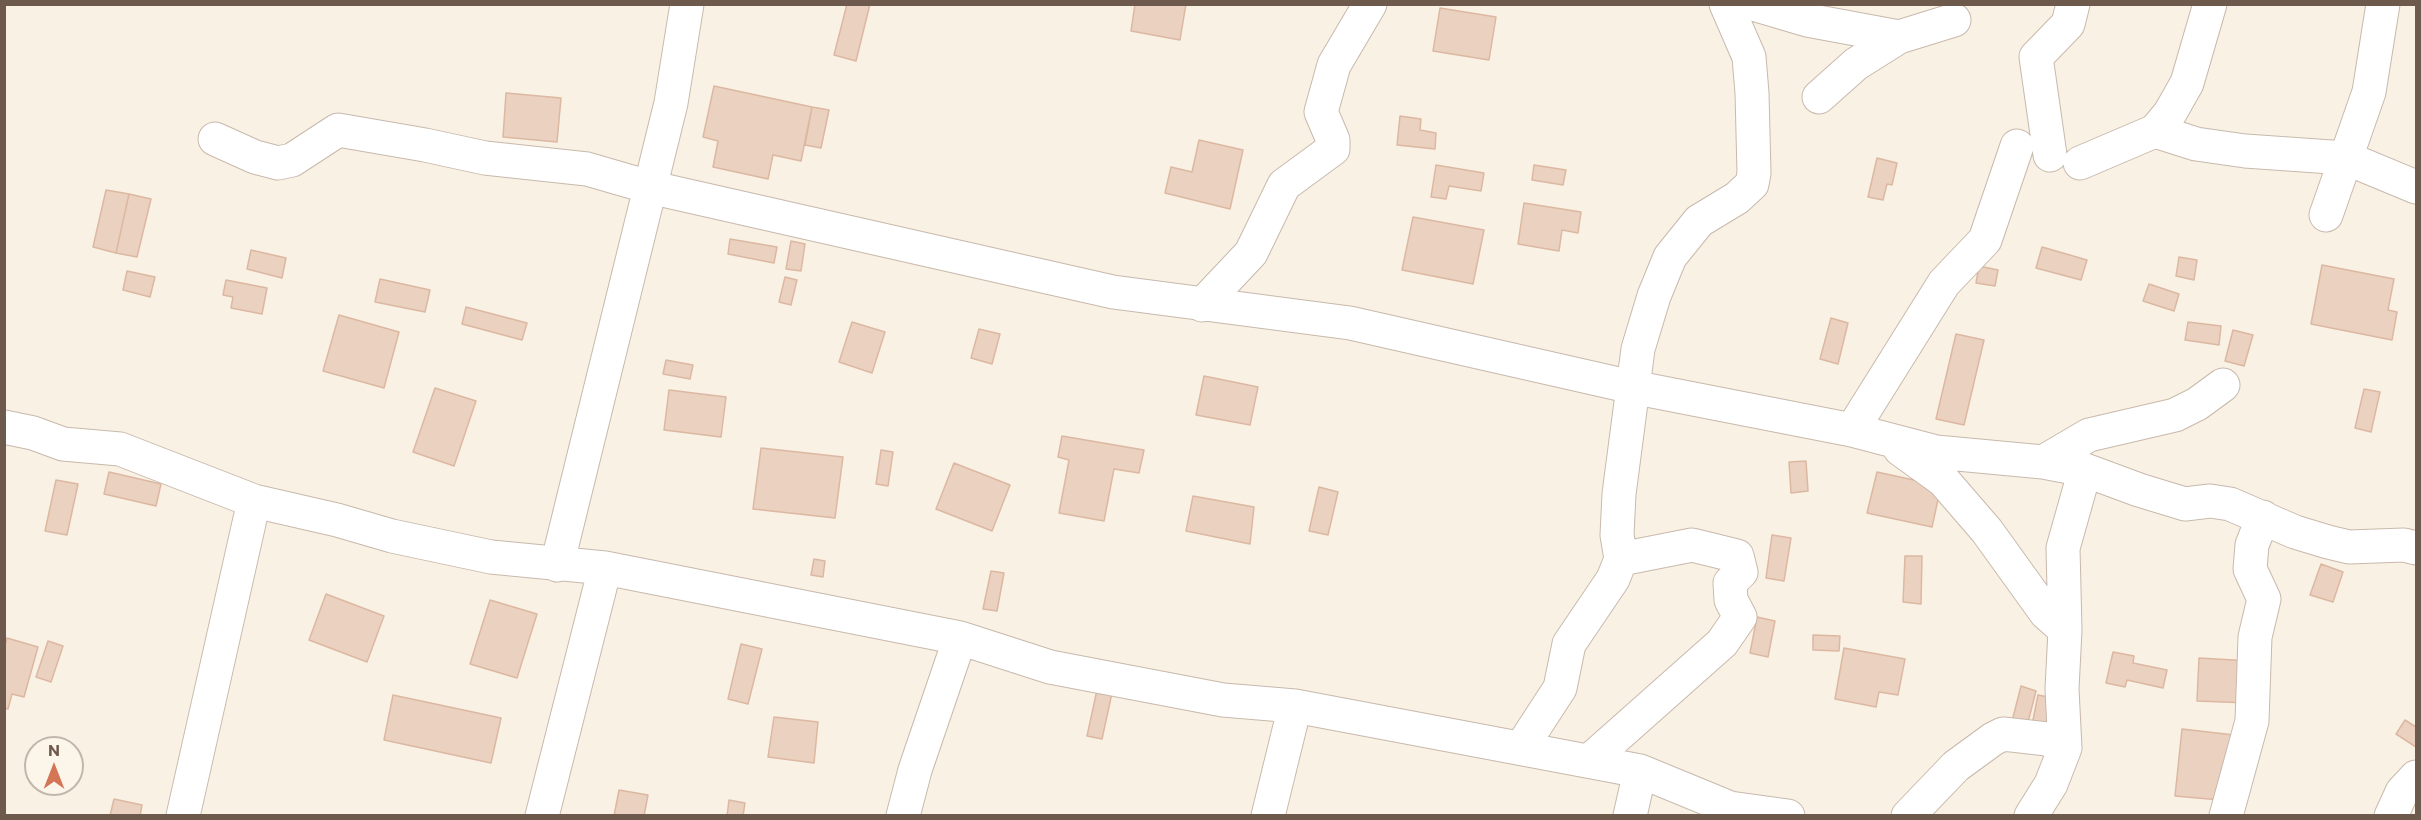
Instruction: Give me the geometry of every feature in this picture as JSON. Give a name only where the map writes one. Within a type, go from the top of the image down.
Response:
[{"type":"street","points":[[557,565],[670,103],[687,4]]},
{"type":"street","points":[[1202,305],[1251,253],[1284,185],[1333,149],[1333,140],[1321,112],[1334,65],[1370,4]]},
{"type":"street","points":[[1521,748],[1560,688],[1569,644],[1613,579],[1622,559],[1617,535],[1618,494],[1638,349],[1654,296],[1670,257],[1699,221],[1737,198],[1752,184],[1752,93],[1749,57],[1726,4]]},
{"type":"street","points":[[1753,4],[1807,20],[1899,37]]},
{"type":"street","points":[[2073,4],[2068,24],[2036,57],[2065,159],[2155,131],[2170,113],[2187,83],[2210,4]]},
{"type":"street","points":[[2325,215],[2369,92],[2382,4]]},
{"type":"street","points":[[1819,97],[1856,64],[1899,37],[1954,20]]},
{"type":"street","points":[[215,139],[255,157],[278,163],[292,160],[338,130],[485,158],[587,169],[649,187],[1113,292],[1350,323],[1632,387],[1852,430],[1935,452],[2043,462],[2085,470],[2185,504],[2210,501],[2230,504],[2295,532],[2349,547],[2404,545],[2416,548]]},
{"type":"street","points":[[2155,131],[2196,144],[2245,151],[2346,158],[2416,187]]},
{"type":"street","points":[[1852,430],[1944,283],[1985,240],[2018,146]]},
{"type":"street","points":[[2043,462],[2089,435],[2175,415],[2197,404],[2223,385]]},
{"type":"street","points":[[4,427],[33,433],[63,444],[120,449],[254,501],[428,544],[491,557],[605,568],[960,638],[1050,667],[1223,700],[1295,706],[1641,771],[1730,808],[1788,816]]},
{"type":"street","points":[[1887,439],[1943,480],[1987,531],[2046,613],[2065,630]]},
{"type":"street","points":[[2031,816],[2051,784],[2065,748],[2062,689],[2065,630],[2063,548],[2085,470]]},
{"type":"street","points":[[183,816],[254,501]]},
{"type":"street","points":[[2226,816],[2252,721],[2255,637],[2264,599],[2250,569],[2252,545],[2263,517]]},
{"type":"street","points":[[1589,761],[1722,643],[1740,617],[1731,600],[1730,583],[1741,572],[1737,556],[1692,545],[1622,559]]},
{"type":"street","points":[[542,816],[605,568]]},
{"type":"street","points":[[903,816],[932,719],[960,638]]},
{"type":"street","points":[[1269,816],[1295,706]]},
{"type":"street","points":[[1908,816],[1956,766],[1992,739],[2003,734],[2047,739],[2065,748]]},
{"type":"street","points":[[1630,816],[1641,771]]},
{"type":"street","points":[[2391,816],[2402,792],[2416,777]]},
{"type":"building","points":[[847,4],[870,4],[856,61],[834,55]]},
{"type":"building","points":[[1135,4],[1186,4],[1180,40],[1131,31]]},
{"type":"building","points":[[1440,8],[1496,17],[1489,60],[1433,51]]},
{"type":"building","points":[[714,86],[812,107],[801,161],[773,155],[768,179],[713,167],[718,141],[703,137]]},
{"type":"building","points":[[506,93],[561,98],[557,142],[503,137]]},
{"type":"building","points":[[812,107],[829,110],[821,148],[805,145]]},
{"type":"building","points":[[1400,116],[1421,119],[1420,130],[1436,133],[1435,149],[1397,145]]},
{"type":"building","points":[[1199,140],[1243,150],[1230,209],[1165,193],[1171,167],[1192,172]]},
{"type":"building","points":[[1877,158],[1897,163],[1892,185],[1887,184],[1883,200],[1868,197]]},
{"type":"building","points":[[1436,165],[1484,173],[1481,191],[1449,186],[1446,199],[1431,197]]},
{"type":"building","points":[[1534,165],[1566,170],[1563,185],[1532,180]]},
{"type":"building","points":[[106,190],[129,194],[116,253],[93,247]]},
{"type":"building","points":[[129,194],[151,199],[137,257],[116,253]]},
{"type":"building","points":[[1524,203],[1581,212],[1578,233],[1562,230],[1559,251],[1518,244]]},
{"type":"building","points":[[1413,217],[1484,230],[1473,284],[1402,270]]},
{"type":"building","points":[[730,239],[777,247],[774,263],[728,254]]},
{"type":"building","points":[[791,241],[805,244],[801,271],[786,269]]},
{"type":"building","points":[[2042,247],[2087,260],[2081,280],[2036,268]]},
{"type":"building","points":[[251,250],[286,258],[282,278],[247,269]]},
{"type":"building","points":[[2179,257],[2197,260],[2194,280],[2176,276]]},
{"type":"building","points":[[2322,265],[2394,279],[2388,310],[2397,312],[2392,340],[2311,324]]},
{"type":"building","points":[[1979,266],[1998,270],[1995,286],[1976,283]]},
{"type":"building","points":[[127,271],[155,277],[150,297],[123,290]]},
{"type":"building","points":[[785,277],[797,280],[791,305],[779,302]]},
{"type":"building","points":[[380,279],[430,290],[425,312],[375,302]]},
{"type":"building","points":[[226,280],[267,288],[262,314],[231,308],[233,297],[223,295]]},
{"type":"building","points":[[2149,284],[2179,294],[2174,311],[2143,301]]},
{"type":"building","points":[[466,307],[527,323],[522,340],[462,324]]},
{"type":"building","points":[[339,315],[399,332],[384,388],[323,371]]},
{"type":"building","points":[[1831,318],[1848,323],[1838,364],[1820,359]]},
{"type":"building","points":[[852,322],[885,332],[872,373],[839,362]]},
{"type":"building","points":[[2188,322],[2221,326],[2219,345],[2185,340]]},
{"type":"building","points":[[979,329],[1000,334],[992,364],[971,358]]},
{"type":"building","points":[[2233,330],[2253,335],[2244,366],[2225,361]]},
{"type":"building","points":[[1956,334],[1984,340],[1964,425],[1936,419]]},
{"type":"building","points":[[666,360],[693,365],[690,379],[663,374]]},
{"type":"building","points":[[1204,376],[1258,387],[1250,425],[1196,415]]},
{"type":"building","points":[[435,388],[476,401],[454,466],[413,452]]},
{"type":"building","points":[[2364,389],[2380,392],[2371,432],[2355,428]]},
{"type":"building","points":[[669,390],[726,397],[721,437],[664,430]]},
{"type":"building","points":[[1062,436],[1144,450],[1139,473],[1114,469],[1104,521],[1059,513],[1069,460],[1058,457]]},
{"type":"building","points":[[761,448],[843,457],[835,518],[753,509]]},
{"type":"building","points":[[881,450],[893,452],[888,486],[876,484]]},
{"type":"building","points":[[1806,461],[1808,491],[1791,493],[1789,462]]},
{"type":"building","points":[[954,463],[1010,485],[992,531],[936,509]]},
{"type":"building","points":[[109,472],[161,484],[156,506],[104,494]]},
{"type":"building","points":[[1877,472],[1941,486],[1932,527],[1867,513]]},
{"type":"building","points":[[56,480],[78,484],[67,535],[45,531]]},
{"type":"building","points":[[1319,487],[1338,492],[1328,535],[1309,531]]},
{"type":"building","points":[[1193,496],[1254,507],[1250,544],[1186,531]]},
{"type":"building","points":[[1772,535],[1791,538],[1784,581],[1766,578]]},
{"type":"building","points":[[1905,556],[1922,556],[1921,604],[1903,602]]},
{"type":"building","points":[[814,559],[825,561],[823,577],[811,575]]},
{"type":"building","points":[[2321,564],[2343,572],[2333,602],[2310,595]]},
{"type":"building","points":[[991,571],[1004,573],[997,611],[983,609]]},
{"type":"building","points":[[326,594],[384,616],[367,662],[309,640]]},
{"type":"building","points":[[490,600],[537,614],[517,678],[470,664]]},
{"type":"building","points":[[1757,617],[1775,621],[1768,657],[1750,653]]},
{"type":"building","points":[[1813,635],[1840,636],[1839,651],[1813,650]]},
{"type":"building","points":[[7,638],[38,647],[24,697],[12,694],[8,709],[4,708],[4,649]]},
{"type":"building","points":[[48,641],[63,646],[51,682],[36,677]]},
{"type":"building","points":[[741,644],[762,649],[748,704],[728,699]]},
{"type":"building","points":[[1844,648],[1905,659],[1898,695],[1879,692],[1876,707],[1835,699]]},
{"type":"building","points":[[2113,652],[2134,656],[2133,663],[2167,670],[2163,688],[2127,680],[2125,687],[2106,683]]},
{"type":"building","points":[[2199,658],[2251,661],[2249,703],[2197,701]]},
{"type":"building","points":[[2021,686],[2036,691],[2026,730],[2011,725]]},
{"type":"building","points":[[1097,690],[1112,693],[1102,739],[1087,736]]},
{"type":"building","points":[[393,695],[501,718],[491,763],[384,740]]},
{"type":"building","points":[[2038,695],[2053,698],[2047,728],[2032,725]]},
{"type":"building","points":[[774,717],[818,722],[814,763],[768,757]]},
{"type":"building","points":[[2405,720],[2416,727],[2416,747],[2396,734]]},
{"type":"building","points":[[2182,729],[2234,735],[2220,800],[2175,796]]},
{"type":"building","points":[[619,790],[648,795],[644,816],[614,816]]},
{"type":"building","points":[[114,799],[142,805],[140,816],[110,816]]},
{"type":"building","points":[[729,800],[745,803],[743,816],[727,816]]}]
